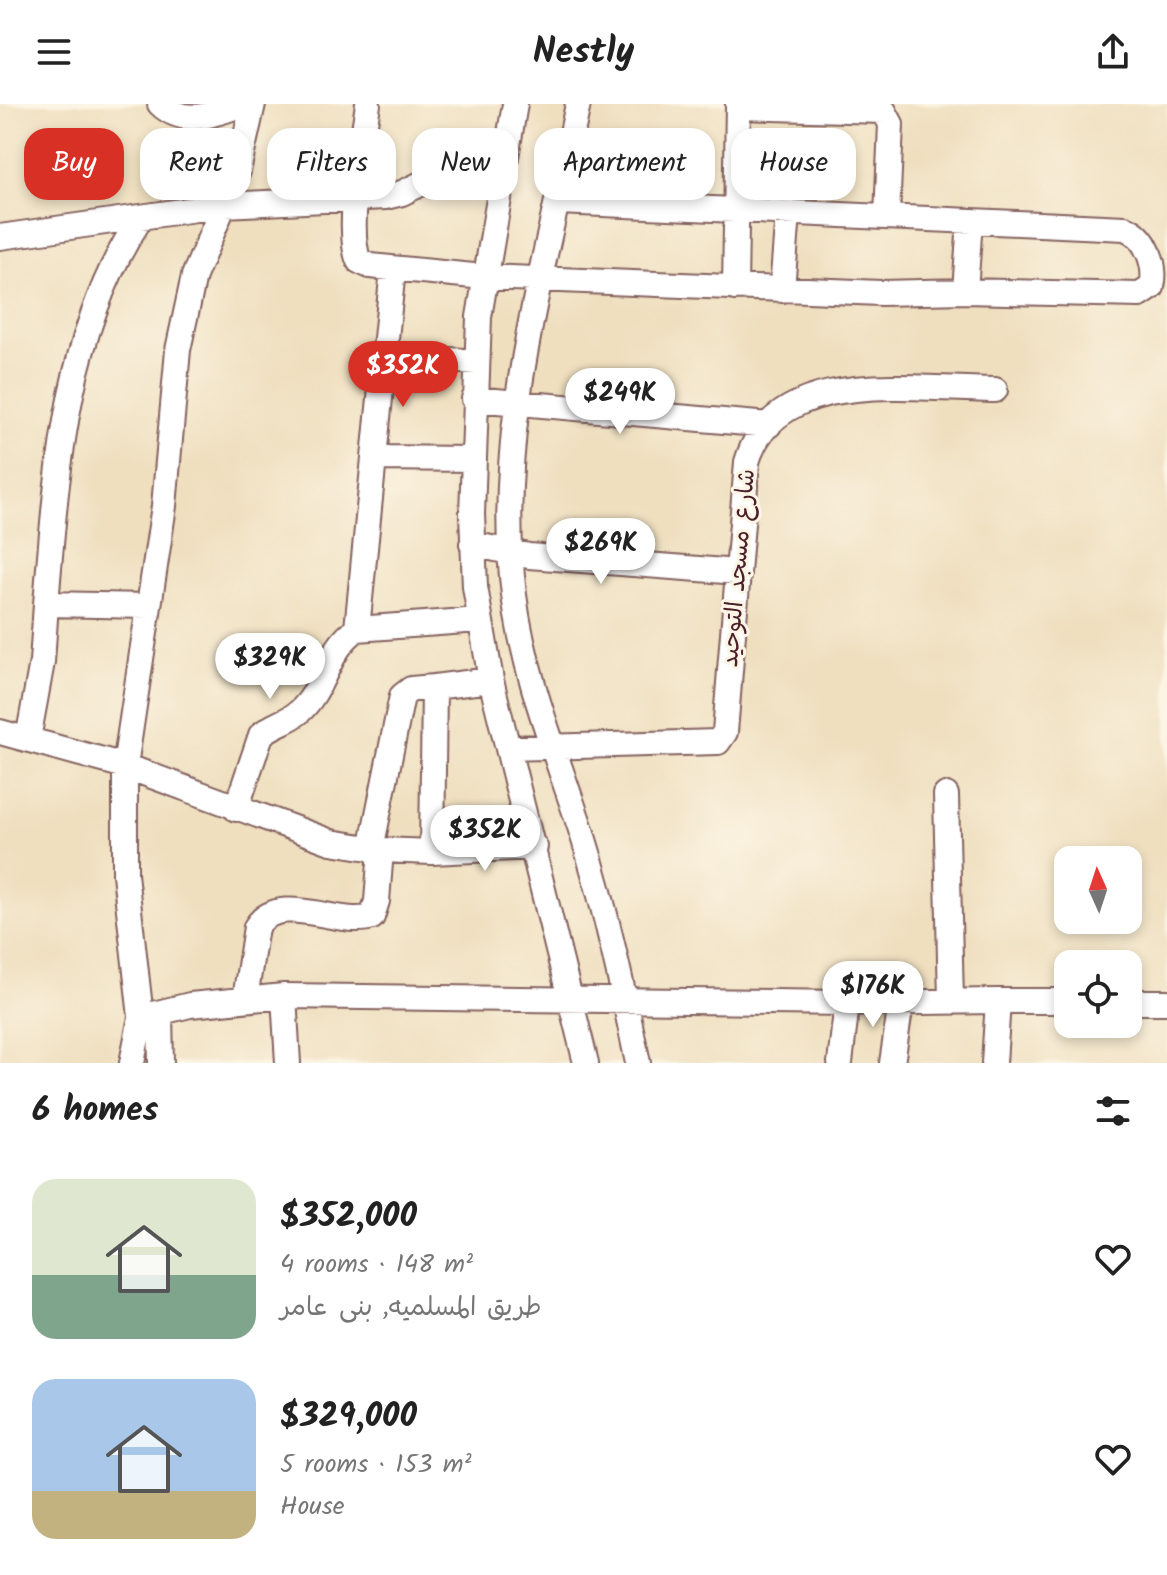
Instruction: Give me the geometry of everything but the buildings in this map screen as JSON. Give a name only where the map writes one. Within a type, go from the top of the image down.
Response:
[{"type":"street","points":[[160,104],[180,117],[243,104]]},
{"type":"street","points":[[161,1063],[125,874],[125,766],[164,506],[178,350],[194,276],[242,160],[253,104]]},
{"type":"street","points":[[365,128],[368,104]]},
{"type":"street","points":[[510,128],[515,104]]},
{"type":"street","points":[[578,104],[518,403],[509,513],[511,553],[521,635],[603,904],[638,1063]]},
{"type":"street","points":[[735,288],[738,106],[884,111],[891,124],[887,217]]},
{"type":"street","points":[[0,237],[224,205],[318,200]]},
{"type":"street","points":[[356,200],[359,261],[393,269],[484,277],[782,290],[1140,295],[1152,287],[1153,267],[1144,245],[1125,228],[559,202]]},
{"type":"street","points":[[497,200],[484,277],[474,399],[472,544],[479,620],[491,680],[535,847],[586,1063]]},
{"type":"street","points":[[782,290],[788,213]]},
{"type":"street","points":[[28,739],[42,662],[65,428],[81,346],[110,268],[140,219]]},
{"type":"street","points":[[965,291],[970,221]]},
{"type":"street","points":[[357,629],[393,269]]},
{"type":"street","points":[[385,355],[476,362]]},
{"type":"street","name":"شارع مسجد التوحيد","points":[[508,748],[712,743],[723,738],[747,462],[759,435],[785,410],[824,392],[995,390]]},
{"type":"street","points":[[474,399],[769,425]]},
{"type":"street","points":[[374,458],[473,459]]},
{"type":"street","points":[[472,544],[511,553],[738,572]]},
{"type":"street","points":[[46,604],[149,606]]},
{"type":"street","points":[[236,809],[261,735],[300,711],[323,679],[339,644],[357,629],[479,620]]},
{"type":"street","points":[[245,999],[256,927],[261,919],[280,911],[372,917],[377,901],[376,849],[402,696],[411,689],[491,680]]},
{"type":"street","points":[[432,852],[434,687]]},
{"type":"street","points":[[0,732],[125,766],[331,842],[376,849],[432,852],[535,847]]},
{"type":"street","points":[[946,795],[951,1000]]},
{"type":"street","points":[[151,1015],[245,999],[284,996],[847,1003],[1054,1001]]},
{"type":"street","points":[[284,996],[288,1063]]},
{"type":"street","points":[[994,1063],[998,1001]]},
{"type":"street","points":[[1142,1002],[1167,1002]]},
{"type":"street","points":[[840,1063],[847,1003]]},
{"type":"street","points":[[892,1063],[901,1003]]},
{"type":"street","points":[[132,1063],[151,1015]]}]
